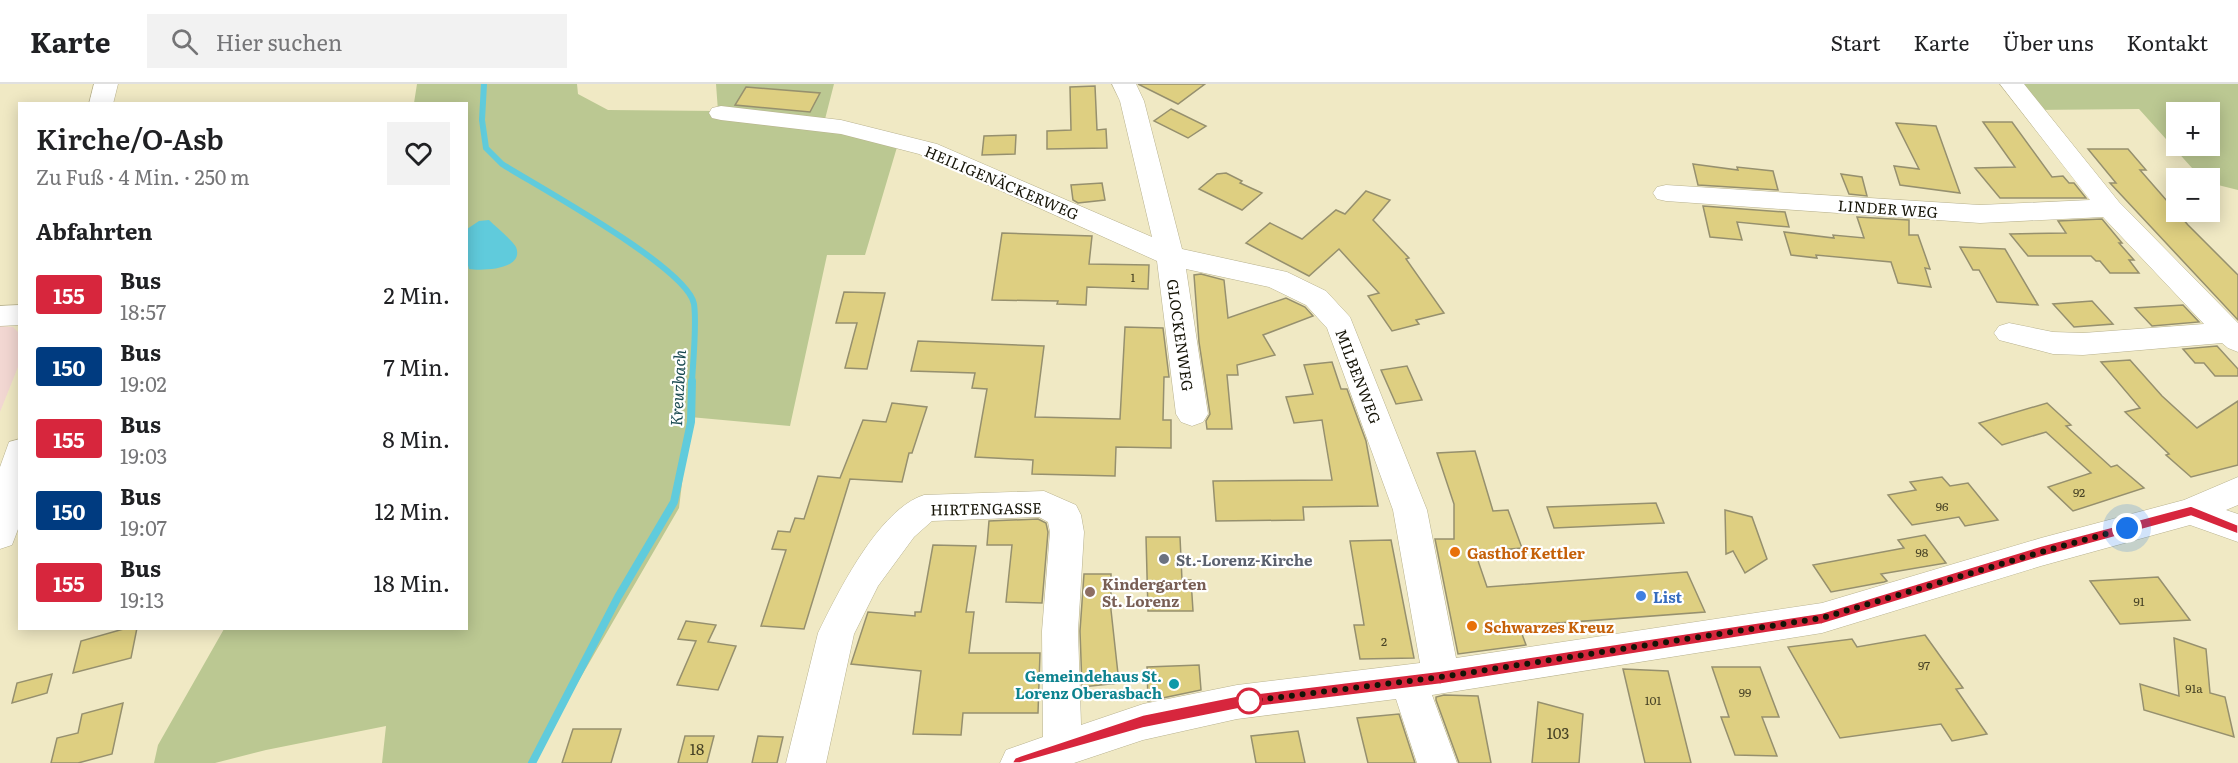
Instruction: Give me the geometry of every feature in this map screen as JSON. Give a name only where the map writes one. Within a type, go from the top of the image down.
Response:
[{"type":"street","points":[[102,102],[106,84]]},
{"type":"street","points":[[1124,84],[1132,100],[1170,256]]},
{"type":"street","points":[[2012,84],[2110,208],[2233,337]]},
{"type":"street","name":"HEILIGENÄCKERWEG","points":[[721,113],[841,127],[928,149],[1170,256]]},
{"type":"street","name":"LINDER WEG","points":[[1666,193],[1980,214],[2110,208]]},
{"type":"street","name":"GLOCKENWEG","points":[[1170,256],[1192,414]]},
{"type":"street","name":"MILBENWEG","points":[[1170,256],[1277,279],[1316,298],[1341,324],[1410,510],[1425,680],[1437,763]]},
{"type":"street","points":[[0,316],[18,315]]},
{"type":"street","points":[[2009,333],[2053,343],[2083,344],[2233,337]]},
{"type":"street","points":[[0,535],[18,460]]},
{"type":"street","points":[[1020,763],[1143,722],[1237,702],[1425,680],[1822,618],[2041,552],[2191,511],[2238,490]]},
{"type":"street","name":"HIRTENGASSE","points":[[806,763],[836,633],[866,576],[902,527],[924,508],[1044,504],[1064,515],[1067,532],[1060,631],[1062,748]]},
{"type":"street","points":[[2191,511],[2238,528]]},
{"type":"shaded area","points":[[0,326],[13,327],[18,332],[18,367],[0,412]]},
{"type":"green space","points":[[417,84],[577,84],[578,94],[608,110],[718,111],[716,84],[834,84],[824,123],[900,137],[865,255],[827,255],[790,426],[690,417],[679,508],[531,763],[382,763],[386,726],[266,750],[215,763],[154,763],[158,745],[223,630],[468,630],[468,102],[414,102]]},
{"type":"green space","points":[[2010,84],[2238,84],[2238,190],[2220,186],[2220,168],[2192,168],[2181,156],[2220,156],[2220,102],[2166,102],[2166,139],[2139,109],[2028,110]]},
{"type":"water","points":[[489,220],[514,244],[517,255],[509,265],[483,270],[469,269],[468,228],[479,221]]},
{"type":"building","points":[[1138,84],[1205,84],[1178,104]]},
{"type":"building","points":[[1095,86],[1097,130],[1106,129],[1107,148],[1047,149],[1047,131],[1071,130],[1070,87]]},
{"type":"building","points":[[746,87],[820,93],[810,112],[735,105]]},
{"type":"building","points":[[1171,109],[1206,126],[1188,138],[1154,121]]},
{"type":"building","points":[[1983,122],[2012,122],[2052,177],[2063,176],[2069,183],[2074,183],[2086,198],[2000,198],[1975,168],[2015,167]]},
{"type":"building","points":[[1896,123],[1936,126],[1960,193],[1900,185],[1894,166],[1919,169]]},
{"type":"building","points":[[1016,135],[1015,154],[982,155],[984,136]]},
{"type":"building","points":[[2088,149],[2128,149],[2146,170],[2140,170],[2166,200],[2166,222],[2185,222],[2238,275],[2238,320],[2110,183],[2116,183]]},
{"type":"building","points":[[1693,164],[1738,170],[1737,167],[1773,171],[1778,190],[1698,185]]},
{"type":"building","points":[[1226,173],[1242,181],[1240,183],[1262,193],[1242,210],[1199,189],[1217,174]]},
{"type":"building","points":[[1841,174],[1862,177],[1867,196],[1849,194]]},
{"type":"building","points":[[1102,183],[1105,200],[1078,203],[1073,200],[1071,185]]},
{"type":"building","points":[[1366,191],[1390,200],[1373,220],[1409,258],[1406,259],[1444,313],[1416,320],[1419,324],[1392,331],[1368,296],[1379,293],[1339,249],[1309,276],[1246,243],[1270,223],[1302,239],[1336,210],[1345,214]]},
{"type":"building","points":[[1703,206],[1785,212],[1789,227],[1737,222],[1742,240],[1710,237]]},
{"type":"building","points":[[1857,217],[1909,220],[1909,235],[1918,235],[1930,269],[1925,268],[1931,287],[1898,283],[1891,262],[1791,255],[1784,232],[1834,238],[1833,235],[1864,238]]},
{"type":"building","points":[[2102,219],[2134,260],[2129,260],[2139,273],[2110,273],[2100,261],[2096,261],[2091,256],[2028,256],[2010,234],[2066,233],[2058,221]]},
{"type":"building","points":[[1002,233],[1092,236],[1089,264],[1149,265],[1148,289],[1087,287],[1086,305],[1057,304],[1058,301],[992,300]]},
{"type":"building","points":[[1960,247],[2005,249],[2038,305],[1997,302],[1979,270],[1973,270]]},
{"type":"building","points":[[1201,274],[1224,280],[1228,318],[1286,298],[1305,307],[1313,316],[1263,335],[1275,355],[1237,365],[1238,375],[1227,375],[1232,429],[1207,429],[1206,421],[1210,414],[1199,342],[1194,275]]},
{"type":"building","points":[[844,292],[885,293],[867,369],[845,368],[857,323],[836,323]]},
{"type":"building","points":[[2092,301],[2113,324],[2074,327],[2053,304]]},
{"type":"building","points":[[2183,305],[2199,322],[2152,326],[2135,308]]},
{"type":"building","points":[[1125,327],[1163,328],[1169,377],[1164,377],[1163,420],[1171,420],[1171,448],[1116,447],[1115,476],[1032,474],[1033,460],[975,457],[987,389],[972,388],[975,373],[911,371],[918,341],[1044,346],[1035,417],[1120,419]]},
{"type":"building","points":[[2217,346],[2238,369],[2238,376],[2215,376],[2204,363],[2195,363],[2183,349]]},
{"type":"building","points":[[2130,360],[2162,396],[2197,428],[2238,401],[2238,465],[2191,477],[2166,455],[2169,454],[2125,412],[2140,408],[2101,362]]},
{"type":"building","points":[[1332,362],[1341,389],[1347,389],[1366,441],[1378,506],[1303,507],[1304,520],[1216,521],[1213,481],[1332,480],[1322,420],[1294,423],[1286,397],[1313,394],[1304,365]]},
{"type":"building","points":[[1407,366],[1422,400],[1396,404],[1381,370]]},
{"type":"building","points":[[892,403],[927,407],[912,453],[909,453],[902,482],[850,479],[804,629],[761,626],[786,550],[772,549],[778,531],[790,532],[795,518],[804,519],[818,476],[840,478],[863,420],[886,422]]},
{"type":"building","points":[[2047,403],[2071,425],[2066,426],[2111,467],[2117,465],[2144,488],[2073,511],[2048,487],[2091,473],[2046,432],[2002,445],[1979,423]]},
{"type":"building","points":[[1475,451],[1493,511],[1508,510],[1522,548],[1475,552],[1487,587],[1687,572],[1705,612],[1519,626],[1526,645],[1458,654],[1435,539],[1454,539],[1454,504],[1437,453]]},
{"type":"building","points":[[1942,477],[1950,486],[1968,483],[1998,520],[1965,526],[1959,517],[1912,525],[1888,495],[1916,490],[1910,482]]},
{"type":"building","points":[[1656,503],[1664,523],[1554,528],[1547,507]]},
{"type":"building","points":[[1725,510],[1752,517],[1767,559],[1745,573],[1733,551],[1726,554]]},
{"type":"building","points":[[1038,519],[1046,523],[1048,532],[1042,603],[1006,602],[1012,545],[987,545],[989,521]]},
{"type":"building","points":[[1925,535],[1946,563],[1881,574],[1887,581],[1831,592],[1813,565],[1904,548],[1898,540]]},
{"type":"building","name":"St.-Lorenz-Kirche","points":[[1146,537],[1180,537],[1182,580],[1191,580],[1193,611],[1148,611]]},
{"type":"building","points":[[1391,540],[1414,658],[1360,659],[1354,625],[1364,625],[1350,541]]},
{"type":"building","points":[[933,545],[976,546],[966,612],[974,612],[969,653],[1040,653],[1038,713],[963,713],[961,735],[913,734],[921,671],[851,664],[868,612],[915,616],[915,612],[921,612]]},
{"type":"building","points":[[1084,574],[1111,574],[1111,610],[1119,683],[1082,687],[1080,631]]},
{"type":"building","points":[[2158,577],[2190,620],[2120,624],[2090,581]]},
{"type":"building","points":[[686,621],[716,625],[708,642],[736,646],[718,690],[677,685],[696,641],[678,639]]},
{"type":"building","points":[[120,630],[137,630],[131,658],[73,673],[81,641]]},
{"type":"building","points":[[1925,635],[1963,688],[1956,689],[1987,734],[1952,741],[1941,724],[1840,738],[1788,647],[1852,639],[1857,647]]},
{"type":"building","points":[[2174,638],[2206,649],[2210,693],[2225,697],[2234,737],[2144,710],[2140,684],[2179,696]]},
{"type":"building","name":"Gemeindehaus St. Lorenz Oberasbach","points":[[1199,665],[1201,690],[1148,701],[1147,667]]},
{"type":"building","points":[[1712,667],[1760,667],[1779,717],[1762,717],[1777,756],[1735,755],[1721,717],[1729,717]]},
{"type":"building","points":[[1623,669],[1668,671],[1691,763],[1645,763]]},
{"type":"building","points":[[52,674],[47,693],[12,703],[17,683]]},
{"type":"building","points":[[1444,695],[1478,696],[1491,763],[1459,763],[1436,700],[1436,697]]},
{"type":"building","points":[[1538,702],[1583,714],[1579,763],[1532,763]]},
{"type":"building","points":[[123,703],[112,754],[78,763],[51,763],[57,738],[78,733],[82,714]]},
{"type":"building","points":[[1399,714],[1415,763],[1368,763],[1357,718]]},
{"type":"building","points":[[573,729],[621,729],[611,763],[562,763]]},
{"type":"building","points":[[1298,731],[1305,763],[1256,763],[1251,736]]},
{"type":"building","points":[[685,736],[714,736],[707,763],[678,763]]},
{"type":"building","points":[[758,736],[783,737],[777,763],[752,763]]},
{"type":"waterway","name":"Kreuzbach","points":[[484,84],[482,120],[486,148],[502,164],[577,208],[640,250],[666,270],[685,289],[694,304],[695,312],[692,382]]},
{"type":"waterway","name":"Kreuzbach","points":[[532,763],[618,597],[674,502],[691,422],[692,381]]},
{"type":"bus line","name":"155","points":[[1020,763],[1143,722],[1237,702],[1441,677],[1822,618],[2041,552],[2191,511],[2238,528]]},
{"type":"place","name":"Gasthof Kettler","points":[[1455,552]]},
{"type":"place","name":"St.-Lorenz-Kirche","points":[[1164,559]]},
{"type":"place","name":"Kindergarten St. Lorenz","points":[[1090,592]]},
{"type":"place","name":"List","points":[[1641,596]]},
{"type":"place","name":"Schwarzes Kreuz","points":[[1472,626]]},
{"type":"place","name":"Gemeindehaus St. Lorenz Oberasbach","points":[[1174,684]]},
{"type":"route","points":[[1249,701],[1441,677],[1822,618],[2127,528]]}]
